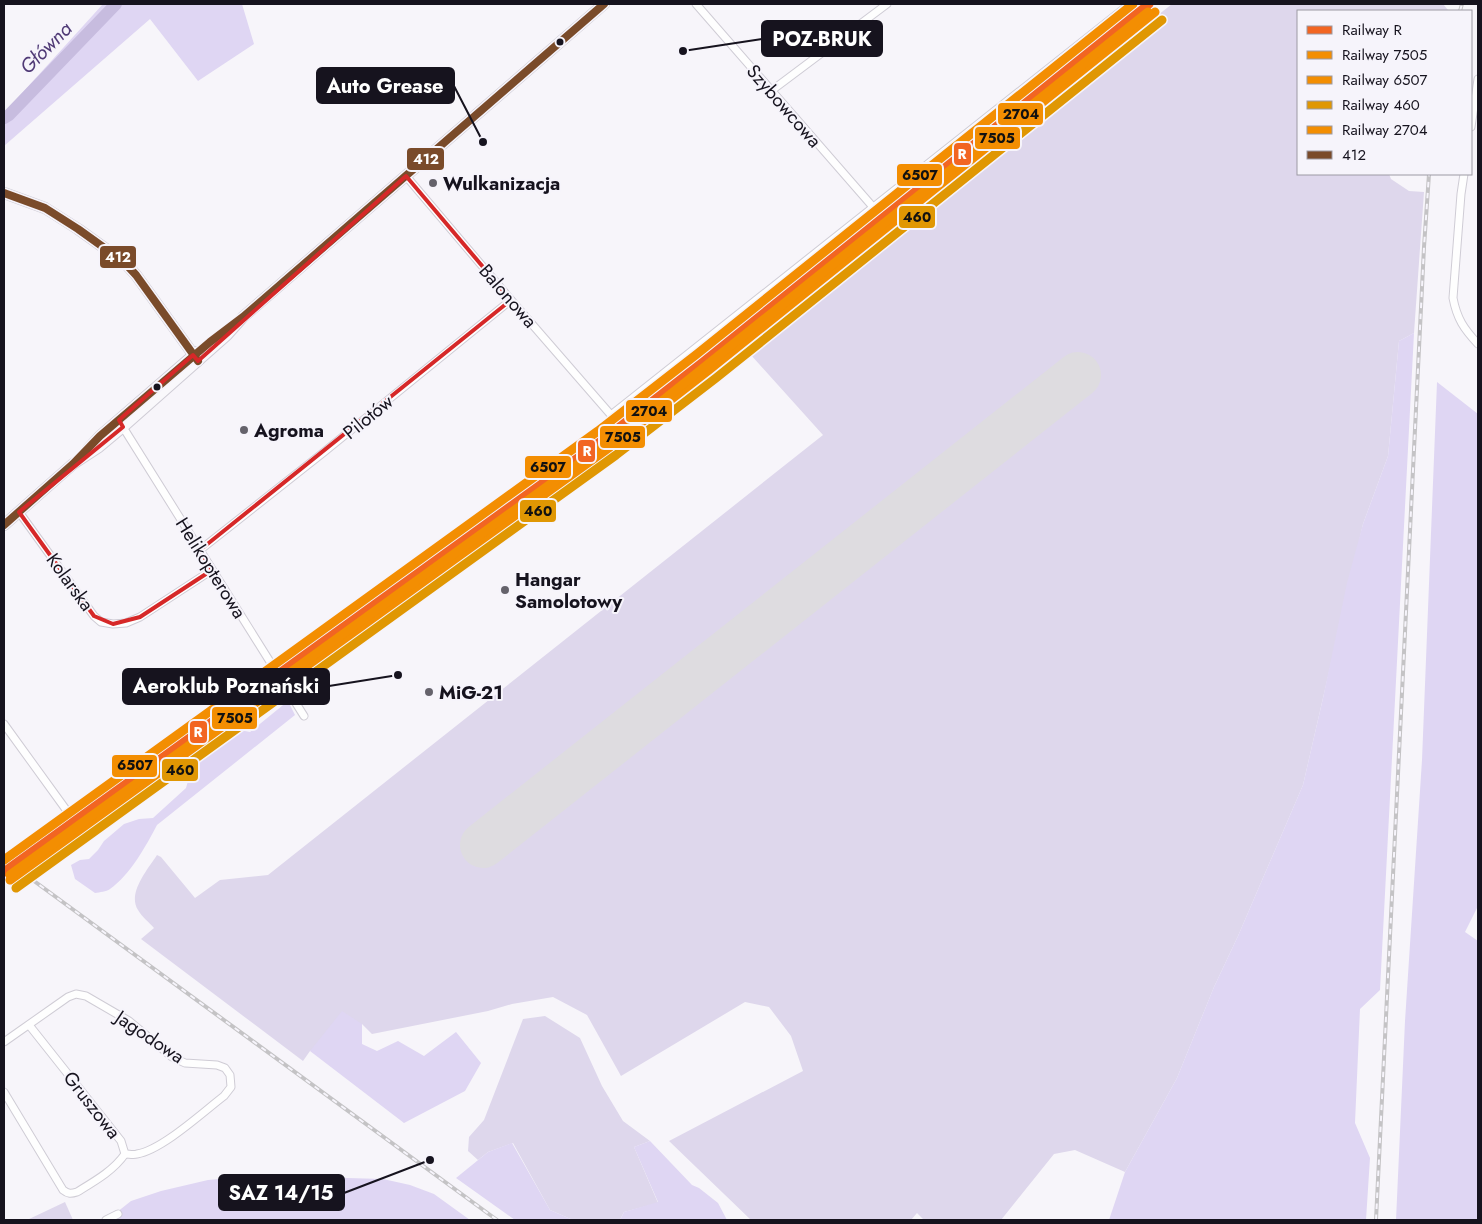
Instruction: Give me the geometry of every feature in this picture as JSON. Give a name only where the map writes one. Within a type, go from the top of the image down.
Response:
[{"type":"main road","points":[[4,525],[73,464],[93,443],[121,423],[195,358],[227,335],[243,317],[604,4]]},
{"type":"main road","points":[[4,193],[45,208],[124,262],[136,275],[195,358]]},
{"type":"street","name":"Szybowcowa","points":[[696,4],[873,207]]},
{"type":"street","points":[[771,91],[887,4]]},
{"type":"street","points":[[873,207],[1128,4]]},
{"type":"street","points":[[1472,121],[1478,79]]},
{"type":"street","points":[[1464,175],[1453,298],[1460,323],[1478,344]]},
{"type":"street","name":"Balonowa","points":[[406,176],[611,415],[873,207]]},
{"type":"street","name":"Pilotów","points":[[200,550],[511,300]]},
{"type":"street","name":"Helikopterowa","points":[[121,423],[304,716]]},
{"type":"street","name":"Kolarska","points":[[19,512],[94,616],[101,622],[126,623],[140,617],[212,570]]},
{"type":"street","points":[[4,724],[67,811]]},
{"type":"street","name":"Jagodowa","points":[[29,1025],[68,997],[76,994],[86,996],[128,1021],[172,1057],[185,1063],[218,1065],[225,1068],[230,1075],[230,1087],[224,1096],[167,1140],[150,1150],[137,1154],[126,1154]]},
{"type":"street","points":[[4,1042],[29,1025]]},
{"type":"street","name":"Gruszowa","points":[[4,1092],[63,1190],[67,1193],[77,1192],[109,1172],[126,1154],[121,1141],[29,1025]]},
{"type":"street","points":[[106,1220],[118,1214]]},
{"type":"highlighted area","points":[[406,176],[511,300],[200,550],[212,570],[140,617],[113,624],[94,616],[19,512],[123,427],[119,420],[193,355],[198,361]]},
{"type":"shaded area","points":[[103,4],[242,4],[254,44],[198,81],[150,19],[4,146],[4,113]]},
{"type":"shaded area","points":[[1172,4],[1443,4],[1448,10],[1297,10],[1297,175],[1389,175],[1391,179],[1409,191],[1424,192],[1414,333],[1399,341],[1388,456],[1363,524],[1303,785],[1214,987],[1177,1078],[1125,1172],[1075,1150],[1054,1154],[1001,1220],[924,1220],[917,1213],[911,1220],[751,1220],[669,1141],[803,1071],[791,1036],[769,1007],[745,1002],[621,1076],[587,1015],[553,997],[372,1034],[362,1024],[310,1051],[303,1061],[141,939],[154,928],[138,910],[135,896],[140,881],[157,855],[161,857],[195,898],[220,880],[268,875],[823,435],[741,344]]},
{"type":"shaded area","points":[[1414,333],[1380,990],[1360,1009],[1355,1123],[1370,1158],[1366,1220],[1109,1220],[1125,1172],[1177,1078],[1214,987],[1303,785],[1347,583],[1363,524],[1388,456],[1399,341]]},
{"type":"shaded area","points":[[1437,382],[1478,414],[1478,906],[1465,932],[1478,941],[1478,1220],[1396,1220],[1405,1021],[1422,760]]},
{"type":"shaded area","points":[[288,701],[295,715],[157,825],[137,860],[117,883],[108,890],[95,893],[75,879],[71,865],[80,860],[89,859],[104,841],[124,824],[139,819],[153,818],[186,788],[194,760],[225,736],[240,730],[250,732]]},
{"type":"shaded area","points":[[342,1011],[362,1024],[362,1044],[377,1051],[398,1041],[424,1056],[456,1032],[481,1063],[465,1091],[404,1123],[310,1051]]},
{"type":"shaded area","points":[[545,1016],[580,1038],[602,1086],[623,1121],[650,1141],[634,1147],[658,1203],[624,1212],[620,1220],[573,1220],[550,1210],[513,1143],[488,1152],[478,1160],[468,1151],[469,1137],[484,1120],[523,1019]]},
{"type":"shaded area","points":[[650,1141],[692,1185],[699,1188],[718,1203],[727,1220],[620,1220],[624,1212],[658,1202],[634,1147]]},
{"type":"shaded area","points":[[512,1143],[550,1210],[573,1220],[515,1220],[456,1178],[488,1152]]},
{"type":"shaded area","points":[[305,1175],[383,1179],[410,1185],[434,1194],[470,1220],[107,1220],[131,1201],[161,1191],[208,1180],[254,1176]]},
{"type":"shaded area","points":[[65,1202],[73,1220],[27,1220]]},
{"type":"waterway","name":"Główna","points":[[4,118],[116,4]]},
{"type":"runway","points":[[483,845],[1078,375]]},
{"type":"railway","points":[[1460,10],[1462,4]]},
{"type":"railway","points":[[1376,1220],[1429,175]]},
{"type":"railway","points":[[4,859],[497,1220]]},
{"type":"rail line","name":"6507","points":[[4,860],[598,431],[697,354],[1133,4]]},
{"type":"rail line","name":"R","points":[[4,872],[604,439],[703,362],[1149,4]]},
{"type":"rail line","name":"2704","points":[[10,875],[632,425],[1148,12]]},
{"type":"rail line","name":"7505","points":[[10,880],[610,447],[709,370],[1155,12]]},
{"type":"rail line","name":"460","points":[[16,888],[616,455],[716,378],[1162,20]]},
{"type":"transit line","name":"412","points":[[4,525],[73,464],[100,436],[210,342],[243,317],[604,4]]},
{"type":"transit line","name":"412","points":[[4,193],[45,208],[124,262],[136,275],[198,361]]},
{"type":"place","name":"POZ-BRUK","points":[[683,51]]},
{"type":"place","name":"Auto Grease","points":[[483,142]]},
{"type":"place","name":"Wulkanizacja","points":[[433,183]]},
{"type":"place","name":"Agroma","points":[[244,430]]},
{"type":"place","name":"Hangar Samolotowy","points":[[505,590]]},
{"type":"place","name":"Aeroklub Poznański","points":[[398,675]]},
{"type":"place","name":"MiG-21","points":[[429,692]]},
{"type":"place","name":"SAZ 14/15","points":[[430,1160]]}]
